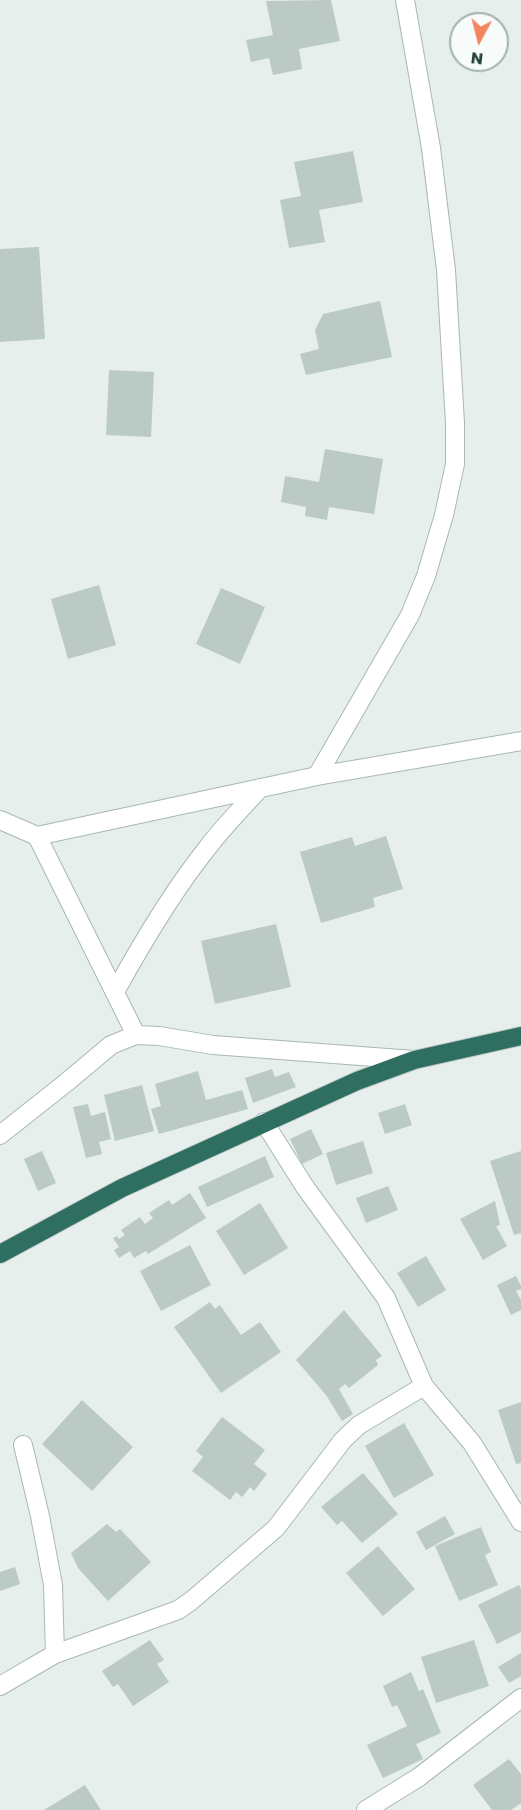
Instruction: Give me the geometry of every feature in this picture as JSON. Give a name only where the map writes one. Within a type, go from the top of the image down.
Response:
[{"type":"highway","points":[[0,1254],[122,1188],[357,1081],[414,1060],[521,1036]]},
{"type":"street","points":[[317,776],[410,615],[426,576],[444,515],[455,464],[455,423],[446,270],[431,148],[405,0]]},
{"type":"street","points":[[0,802],[5,822],[37,836],[317,776],[521,741]]},
{"type":"street","points":[[115,992],[147,935],[208,846],[260,788]]},
{"type":"street","points":[[37,836],[136,1035]]},
{"type":"street","points":[[0,1135],[111,1045],[136,1035],[159,1036],[213,1045],[414,1060]]},
{"type":"street","points":[[264,1122],[305,1188],[386,1298],[424,1386],[472,1443],[521,1522]]},
{"type":"street","points":[[0,1686],[56,1654],[178,1610],[191,1601],[276,1528],[343,1440],[359,1425],[424,1386]]},
{"type":"street","points":[[23,1445],[53,1585],[56,1654]]},
{"type":"street","points":[[366,1810],[419,1778],[521,1698]]},
{"type":"building","points":[[331,0],[340,41],[299,49],[302,69],[273,75],[269,58],[251,62],[246,40],[273,35],[266,1]]},
{"type":"building","points":[[353,151],[363,202],[319,210],[325,242],[289,248],[280,200],[301,196],[294,162]]},
{"type":"building","points":[[39,247],[45,339],[0,342],[0,249]]},
{"type":"building","points":[[380,301],[392,357],[306,375],[300,354],[319,349],[315,330],[323,314]]},
{"type":"building","points":[[109,370],[154,372],[151,437],[106,435]]},
{"type":"building","points":[[325,449],[383,459],[374,514],[329,507],[327,520],[305,516],[306,507],[281,502],[285,476],[319,482]]},
{"type":"building","points":[[99,585],[116,645],[68,659],[51,599]]},
{"type":"building","points":[[221,588],[265,607],[240,664],[196,644]]},
{"type":"building","points":[[386,836],[403,889],[373,898],[375,907],[321,923],[300,852],[352,837],[355,846]]},
{"type":"building","points":[[276,924],[291,987],[215,1004],[201,941]]},
{"type":"building","points":[[272,1069],[275,1077],[289,1072],[296,1087],[253,1103],[245,1078]]},
{"type":"building","points":[[198,1071],[206,1100],[242,1090],[248,1109],[159,1134],[151,1109],[161,1106],[155,1084]]},
{"type":"building","points":[[142,1085],[154,1131],[115,1141],[104,1095]]},
{"type":"building","points":[[88,1104],[91,1116],[105,1112],[111,1139],[99,1142],[102,1154],[86,1158],[73,1107]]},
{"type":"building","points":[[405,1104],[412,1125],[385,1134],[378,1113]]},
{"type":"building","points":[[311,1129],[323,1154],[302,1164],[290,1139]]},
{"type":"building","points":[[363,1141],[373,1173],[336,1185],[326,1153]]},
{"type":"building","points":[[42,1151],[56,1183],[38,1191],[24,1159]]},
{"type":"building","points":[[521,1151],[521,1233],[514,1235],[490,1161]]},
{"type":"building","points":[[265,1156],[274,1177],[207,1207],[198,1187]]},
{"type":"building","points":[[388,1186],[398,1210],[366,1223],[356,1198]]},
{"type":"building","points":[[190,1193],[206,1218],[148,1254],[146,1251],[134,1258],[130,1251],[119,1258],[114,1250],[119,1247],[113,1238],[117,1236],[119,1239],[125,1235],[121,1230],[140,1217],[145,1224],[153,1218],[149,1213],[169,1200],[172,1205]]},
{"type":"building","points":[[495,1201],[500,1225],[496,1226],[507,1246],[483,1260],[460,1219]]},
{"type":"building","points":[[260,1203],[288,1248],[244,1275],[216,1231]]},
{"type":"building","points":[[190,1245],[211,1285],[161,1311],[140,1271]]},
{"type":"building","points":[[426,1256],[446,1290],[418,1307],[397,1273]]},
{"type":"building","points":[[516,1276],[521,1286],[521,1289],[516,1291],[521,1300],[521,1310],[511,1315],[497,1285]]},
{"type":"building","points":[[210,1302],[215,1309],[220,1305],[241,1335],[260,1322],[281,1352],[221,1393],[174,1327]]},
{"type":"building","points":[[344,1310],[382,1356],[376,1360],[378,1365],[349,1388],[345,1384],[339,1389],[353,1414],[342,1421],[326,1395],[296,1360]]},
{"type":"building","points":[[82,1400],[133,1447],[92,1491],[42,1444]]},
{"type":"building","points":[[521,1402],[521,1463],[516,1464],[498,1410]]},
{"type":"building","points":[[222,1417],[265,1450],[254,1464],[267,1474],[254,1491],[250,1487],[242,1497],[236,1492],[230,1500],[192,1471],[203,1457],[196,1451]]},
{"type":"building","points":[[404,1423],[434,1475],[394,1498],[365,1446]]},
{"type":"building","points":[[363,1473],[398,1514],[362,1543],[342,1521],[337,1525],[321,1507]]},
{"type":"building","points":[[445,1516],[455,1534],[426,1550],[416,1532]]},
{"type":"building","points":[[107,1524],[116,1532],[120,1529],[151,1562],[108,1601],[78,1568],[71,1553]]},
{"type":"building","points":[[481,1527],[491,1552],[485,1555],[498,1585],[459,1601],[435,1546]]},
{"type":"building","points":[[378,1546],[415,1589],[383,1616],[346,1573]]},
{"type":"building","points":[[15,1567],[20,1584],[0,1591],[0,1572]]},
{"type":"building","points":[[519,1585],[521,1589],[521,1632],[497,1644],[478,1605]]},
{"type":"building","points":[[150,1640],[164,1660],[157,1664],[169,1682],[133,1706],[118,1684],[113,1687],[102,1671]]},
{"type":"building","points":[[474,1640],[489,1686],[436,1703],[421,1657]]},
{"type":"building","points":[[521,1653],[521,1676],[509,1683],[498,1667]]},
{"type":"building","points":[[411,1672],[419,1691],[423,1689],[441,1733],[416,1744],[423,1759],[383,1778],[367,1745],[407,1726],[397,1705],[392,1707],[383,1686]]},
{"type":"building","points":[[509,1759],[521,1774],[521,1803],[511,1810],[492,1810],[473,1785]]},
{"type":"building","points":[[85,1785],[101,1810],[44,1810]]}]
